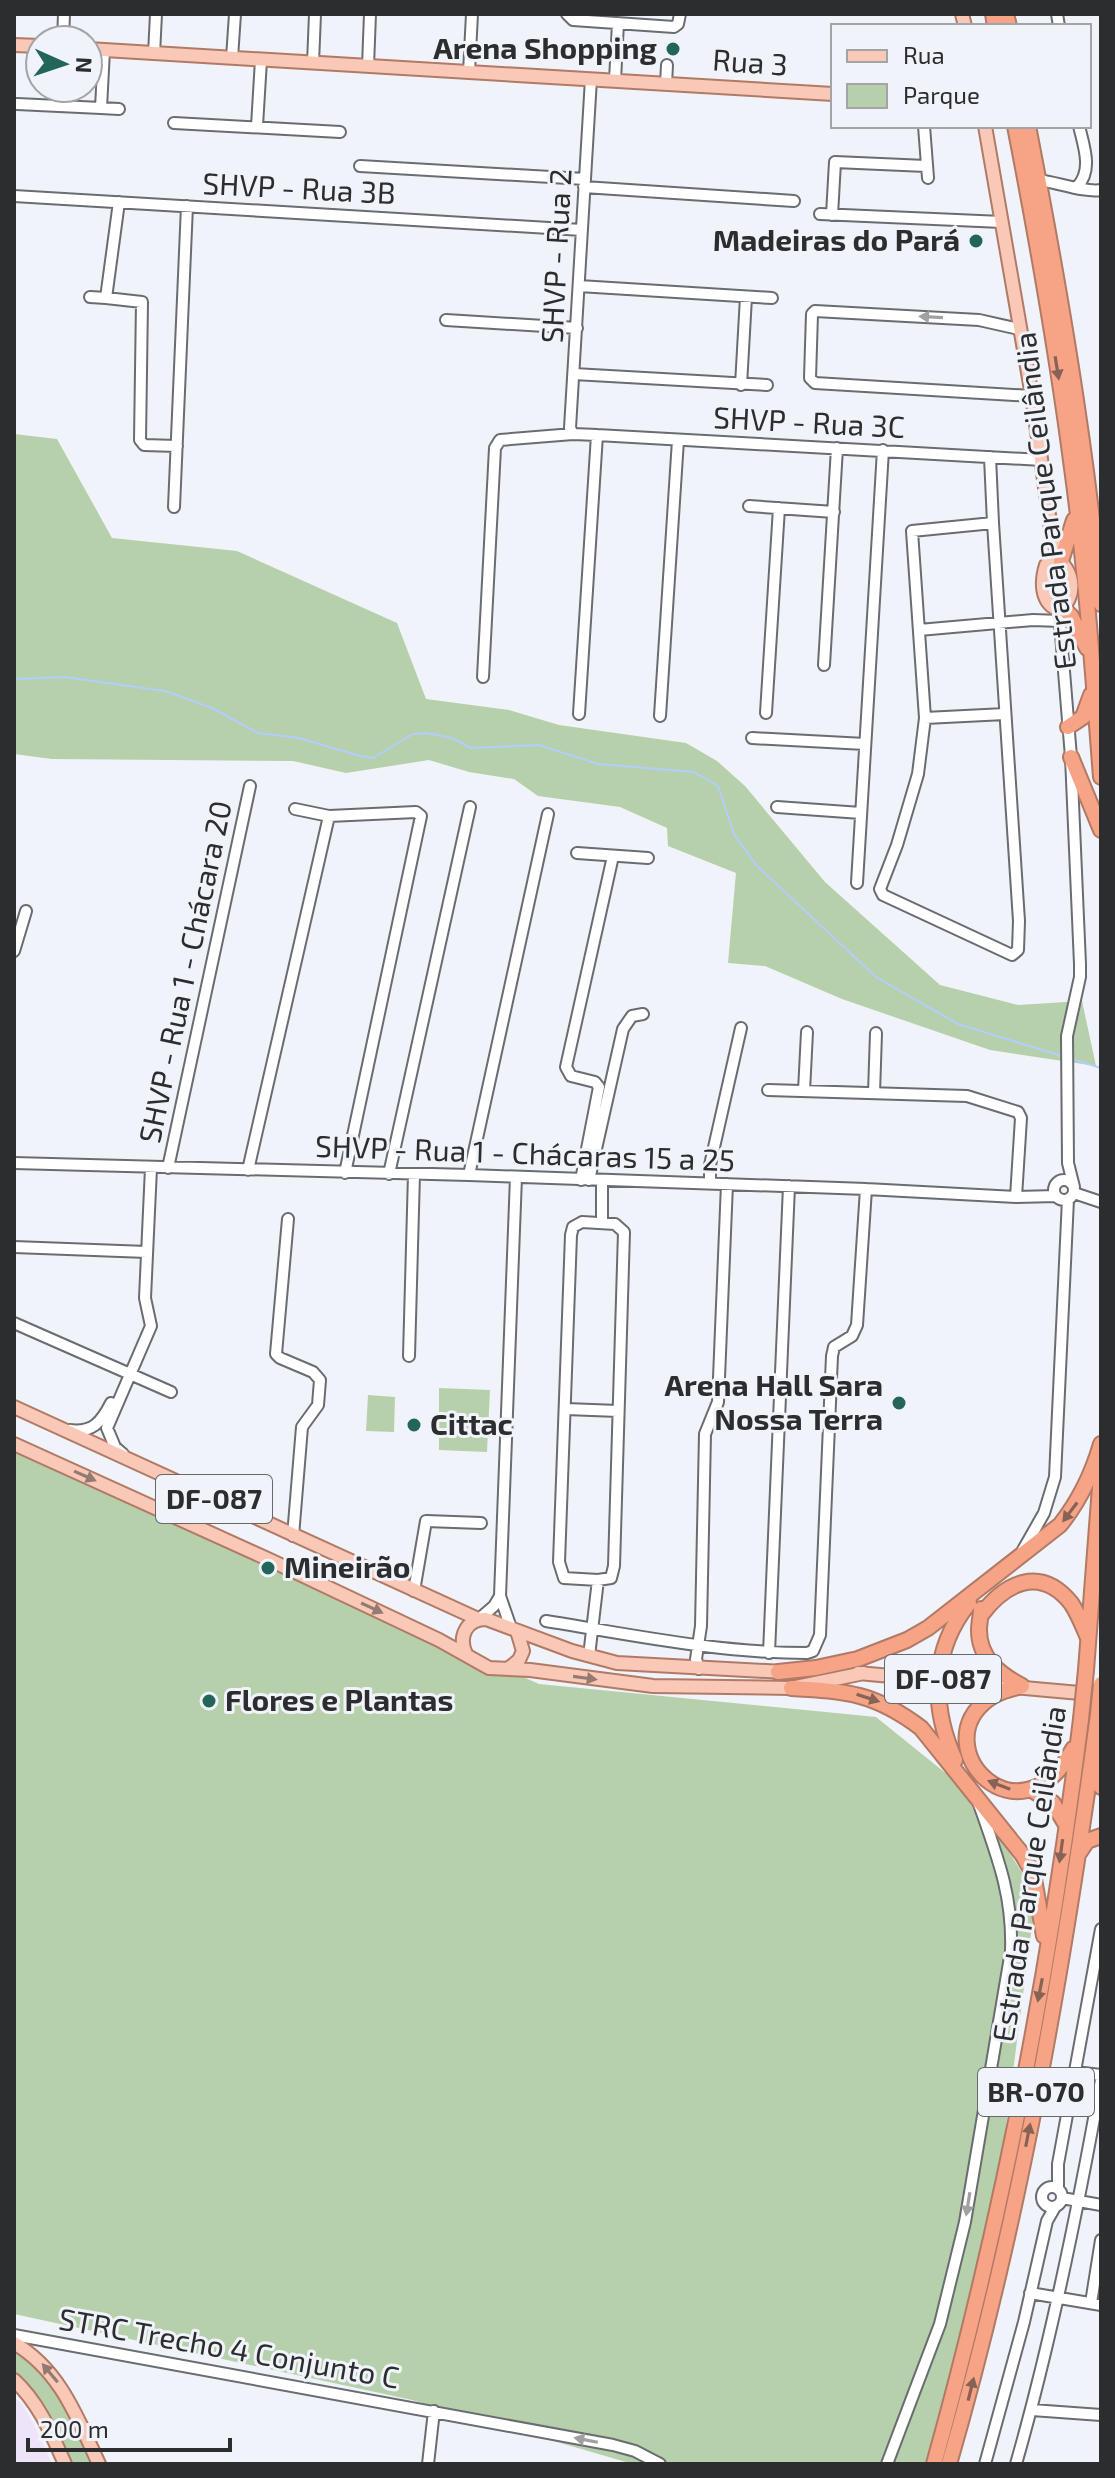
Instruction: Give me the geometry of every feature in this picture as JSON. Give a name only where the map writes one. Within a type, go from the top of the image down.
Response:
[{"type":"highway","name":"Estrada Parque Ceilândia","points":[[1015,128],[1041,259],[1077,508],[1101,777]]},
{"type":"highway","name":"Estrada Parque Ceilândia","points":[[1028,128],[1086,463],[1101,604]]},
{"type":"highway","points":[[1057,561],[1069,541],[1077,508]]},
{"type":"highway","points":[[1060,614],[1078,626],[1093,668],[1091,702],[1083,717],[1068,727]]},
{"type":"highway","points":[[1071,757],[1101,830]]},
{"type":"highway","points":[[778,1672],[858,1659],[896,1646],[928,1628],[1060,1525],[1076,1505],[1092,1473],[1101,1444]]},
{"type":"highway","name":"Estrada Parque Ceilândia","points":[[934,2464],[1004,2182],[1047,1956],[1079,1738],[1101,1474]]},
{"type":"highway","points":[[981,1615],[1001,1592],[1013,1585],[1035,1583],[1053,1589],[1071,1604],[1089,1640]]},
{"type":"highway","points":[[980,1588],[980,1642],[991,1665],[1022,1686]]},
{"type":"highway","points":[[977,1799],[947,1741],[938,1701],[937,1678],[950,1633],[960,1613],[980,1588]]},
{"type":"highway","name":"Estrada Parque Ceilândia","points":[[949,2464],[969,2395],[1016,2200],[1078,1853],[1101,1684]]},
{"type":"highway","points":[[1022,1686],[1001,1692],[978,1709],[967,1734],[967,1745],[975,1768],[988,1783],[1008,1790],[1032,1790],[1053,1803],[1065,1824]]},
{"type":"highway","points":[[791,1688],[852,1693],[876,1700],[901,1713],[937,1745],[1022,1854],[1033,1873],[1047,1956]]},
{"type":"highway","points":[[1032,1790],[1059,1772],[1079,1738]]},
{"type":"highway","points":[[1095,1738],[1101,1787]]},
{"type":"highway","points":[[1078,1853],[1087,1841],[1101,1836]]},
{"type":"main road","name":"Rua 3","points":[[104,50],[831,94]]},
{"type":"main road","points":[[985,128],[1002,222],[1014,328],[1032,396],[1052,536],[1057,561],[1069,572],[1072,582],[1069,600],[1060,614],[1048,603],[1042,585],[1044,570],[1057,561]]},
{"type":"main road","name":"DF-087","points":[[14,1407],[414,1591],[479,1619],[589,1656],[626,1664],[864,1673],[1101,1695]]},
{"type":"main road","name":"DF-087","points":[[14,1444],[272,1561],[495,1670],[653,1686],[791,1688],[864,1673]]},
{"type":"main road","points":[[466,1654],[463,1635],[468,1625],[479,1619]]},
{"type":"main road","points":[[508,1669],[519,1660],[523,1651],[513,1628]]},
{"type":"main road","points":[[14,2343],[31,2353],[52,2374],[67,2396],[99,2464]]},
{"type":"main road","points":[[14,2380],[27,2392],[46,2421],[65,2464]]},
{"type":"street","points":[[154,54],[156,14]]},
{"type":"street","points":[[232,58],[235,14]]},
{"type":"street","points":[[313,63],[315,14]]},
{"type":"street","points":[[368,66],[370,14]]},
{"type":"street","points":[[469,72],[472,14]]},
{"type":"street","points":[[567,14],[573,20],[674,27],[680,14]]},
{"type":"street","points":[[615,80],[618,23]]},
{"type":"street","points":[[257,126],[261,60]]},
{"type":"street","points":[[666,84],[667,65]]},
{"type":"street","name":"SHVP - Rua 2","points":[[573,434],[570,428],[591,79]]},
{"type":"street","points":[[17,104],[119,109]]},
{"type":"street","points":[[101,104],[101,108]]},
{"type":"street","points":[[174,123],[340,132]]},
{"type":"street","points":[[924,128],[928,178]]},
{"type":"street","points":[[1077,187],[1085,179],[1087,167],[1079,128]]},
{"type":"street","points":[[832,215],[835,162],[926,166]]},
{"type":"street","points":[[360,166],[794,201]]},
{"type":"street","points":[[1038,180],[1101,190]]},
{"type":"street","name":"SHVP - Rua 3B","points":[[14,196],[582,230]]},
{"type":"street","points":[[106,298],[119,202]]},
{"type":"street","points":[[174,507],[187,206]]},
{"type":"street","points":[[820,214],[1002,222]]},
{"type":"street","points":[[579,286],[772,298]]},
{"type":"street","points":[[90,297],[142,302],[140,440],[144,445],[177,446]]},
{"type":"street","points":[[741,385],[746,297]]},
{"type":"street","points":[[1014,328],[979,320],[815,311],[812,314],[810,378],[815,383],[1032,396]]},
{"type":"street","points":[[446,320],[577,328]]},
{"type":"street","points":[[574,374],[767,385]]},
{"type":"street","name":"SHVP - Rua 3C","points":[[483,677],[496,443],[504,439],[573,434],[1042,460]]},
{"type":"street","points":[[579,714],[597,435]]},
{"type":"street","points":[[660,716],[678,440]]},
{"type":"street","points":[[824,665],[837,448]]},
{"type":"street","points":[[857,883],[883,450]]},
{"type":"street","points":[[990,457],[1019,921],[1018,950],[1012,955],[881,892],[918,774],[925,718],[912,531],[993,523]]},
{"type":"street","points":[[749,506],[834,512]]},
{"type":"street","points":[[766,713],[779,508]]},
{"type":"street","points":[[919,630],[1033,620],[1038,616],[1060,614],[1071,757],[1080,977],[1067,1036],[1068,1163],[1072,1193],[1055,1477],[1037,1529],[1013,1562]]},
{"type":"street","points":[[925,718],[1005,714]]},
{"type":"street","points":[[752,738],[865,744]]},
{"type":"street","name":"SHVP - Rua 1 - Chácara 20","points":[[168,1168],[250,786]]},
{"type":"street","points":[[389,1174],[470,807]]},
{"type":"street","points":[[777,807],[861,813]]},
{"type":"street","points":[[295,809],[329,816],[416,812],[421,816],[345,1173]]},
{"type":"street","points":[[469,1175],[548,814]]},
{"type":"street","points":[[248,1170],[329,816]]},
{"type":"street","points":[[577,853],[648,858]]},
{"type":"street","points":[[585,1180],[599,1087],[595,1082],[571,1076],[566,1067],[613,856]]},
{"type":"street","points":[[14,951],[26,911]]},
{"type":"street","points":[[585,1180],[623,1029],[632,1016],[643,1014]]},
{"type":"street","points":[[710,1184],[710,1165],[741,1028]]},
{"type":"street","points":[[804,1091],[807,1032]]},
{"type":"street","points":[[874,1093],[876,1033]]},
{"type":"street","points":[[768,1090],[967,1096],[1018,1112],[1021,1118],[1016,1197]]},
{"type":"street","name":"SHVP - Rua 1 - Chácaras 15 a 25","points":[[14,1163],[469,1175],[1016,1197],[1034,1196],[1056,1188]]},
{"type":"street","points":[[1056,1188],[1068,1163]]},
{"type":"street","points":[[61,1429],[83,1431],[102,1426],[151,1326],[145,1298],[151,1168]]},
{"type":"street","points":[[409,1356],[414,1174]]},
{"type":"street","points":[[513,1628],[500,1596],[516,1177]]},
{"type":"street","points":[[602,1181],[602,1223]]},
{"type":"street","points":[[1056,1188],[1068,1181],[1072,1193]]},
{"type":"street","points":[[695,1666],[701,1626],[705,1434],[718,1402],[727,1184]]},
{"type":"street","points":[[771,1653],[789,1186]]},
{"type":"street","points":[[1056,1188],[1061,1199],[1072,1193],[1101,1202]]},
{"type":"street","points":[[546,1621],[698,1646],[771,1653],[813,1651],[820,1635],[832,1356],[834,1347],[852,1336],[857,1325],[866,1189]]},
{"type":"street","points":[[288,1219],[276,1354],[313,1372],[320,1380],[318,1405],[302,1427],[293,1536]]},
{"type":"street","points":[[582,1222],[602,1223],[618,1224],[624,1232],[614,1566],[611,1578],[567,1579],[560,1568],[572,1230],[582,1222]]},
{"type":"street","points":[[14,1247],[147,1252]]},
{"type":"street","points":[[14,1323],[130,1371],[171,1392]]},
{"type":"street","points":[[566,1409],[618,1411]]},
{"type":"street","points":[[102,1426],[115,1447],[130,1459]]},
{"type":"street","points":[[414,1591],[426,1521],[481,1523]]},
{"type":"street","points":[[589,1656],[598,1580]]},
{"type":"street","points":[[479,1619],[500,1596]]},
{"type":"street","points":[[887,2464],[940,2324],[958,2251],[1011,1951],[1009,1896],[1002,1867],[977,1799]]},
{"type":"street","points":[[985,2464],[1053,2197],[1101,1929]]},
{"type":"street","points":[[1016,2464],[1032,2410],[1080,2201],[1101,2077],[1075,2072]]},
{"type":"street","points":[[1053,2197],[1101,2205]]},
{"type":"street","points":[[1030,2293],[1096,2304],[1101,2240]]},
{"type":"street","name":"STRC Trecho 4 Conjunto C","points":[[14,2335],[613,2445],[635,2451],[660,2464]]},
{"type":"street","points":[[1032,2410],[1101,2415]]},
{"type":"street","points":[[428,2464],[434,2411]]},
{"type":"shaded area","points":[[14,2397],[33,2423],[52,2464],[14,2464]]},
{"type":"green space","points":[[14,434],[57,439],[112,538],[237,551],[397,623],[426,699],[509,710],[559,725],[686,743],[717,761],[745,786],[825,882],[940,985],[1018,1005],[1082,1001],[1096,1066],[990,1050],[842,999],[765,966],[728,963],[736,873],[668,846],[667,828],[620,807],[538,796],[514,779],[469,772],[429,760],[346,773],[293,761],[52,759],[14,754]]},
{"type":"green space","points":[[439,1388],[490,1390],[487,1452],[439,1450]]},
{"type":"green space","points":[[368,1395],[395,1397],[394,1432],[366,1431]]},
{"type":"green space","points":[[14,1451],[539,1684],[876,1717],[974,1796],[1036,1895],[992,2233],[938,2464],[633,2464],[412,2400],[14,2314]]},
{"type":"green space","points":[[14,2349],[43,2371],[67,2407],[93,2464],[72,2464],[42,2404],[14,2375]]},
{"type":"waterway","points":[[14,679],[64,677],[165,691],[212,708],[258,733],[299,738],[373,758],[413,734],[426,733],[452,738],[471,748],[539,745],[598,764],[694,772],[718,786],[734,834],[756,865],[876,977],[958,1024],[1062,1056]]},
{"type":"waterway","points":[[1072,1059],[1101,1068]]},
{"type":"place","name":"Arena Shopping","points":[[673,49]]},
{"type":"place","name":"Madeiras do Pará","points":[[976,241]]},
{"type":"place","name":"Arena Hall Sara Nossa Terra","points":[[899,1403]]},
{"type":"place","name":"Cittac","points":[[414,1425]]},
{"type":"place","name":"Mineirão","points":[[268,1568]]},
{"type":"place","name":"Flores e Plantas","points":[[209,1701]]}]
